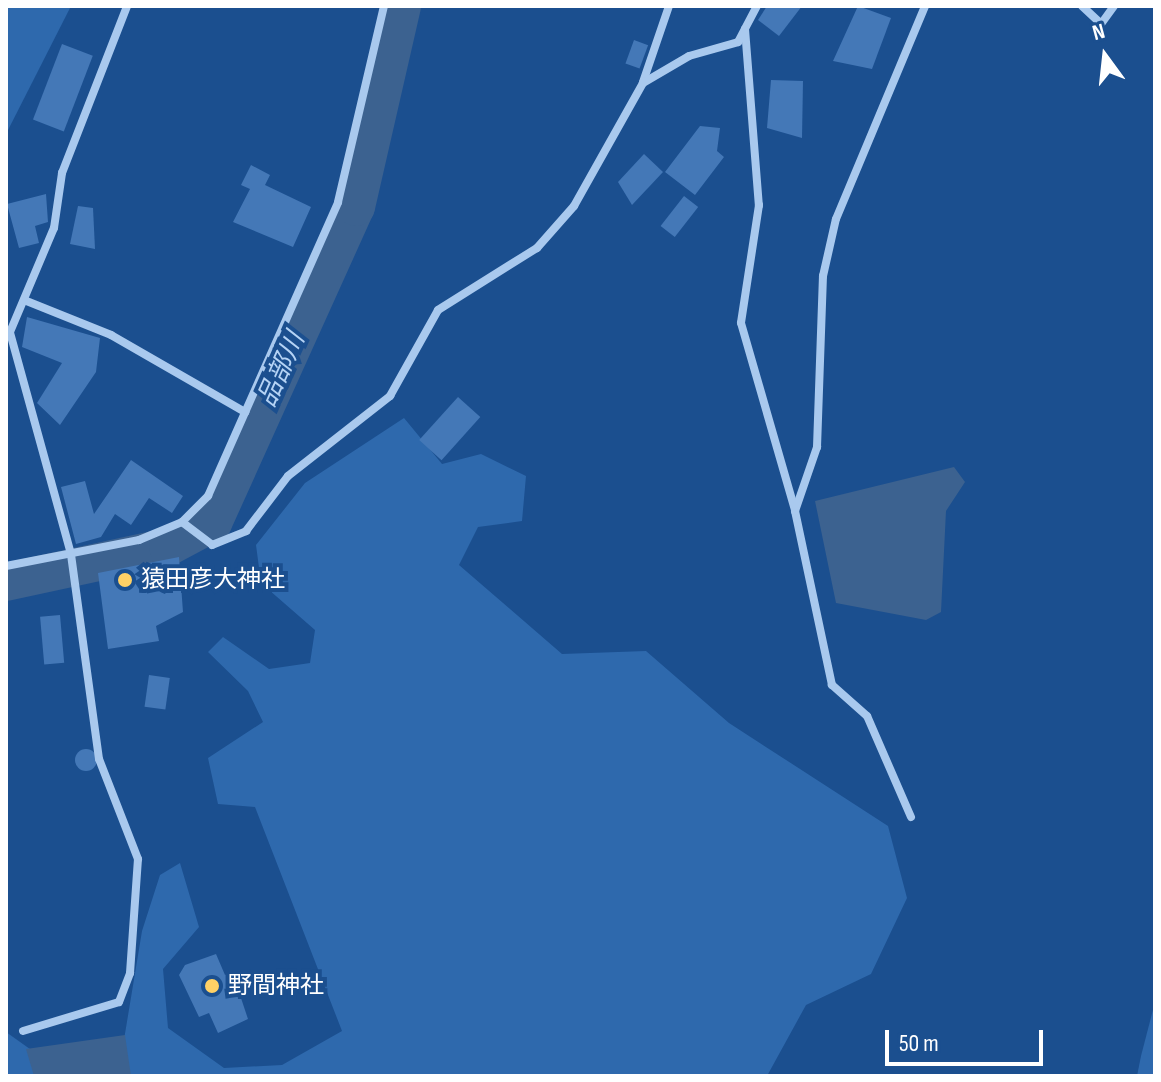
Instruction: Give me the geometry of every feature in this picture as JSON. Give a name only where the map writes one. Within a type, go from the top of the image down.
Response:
[{"type":"street","points":[[23,1031],[119,1002],[130,973],[138,859],[86,705],[71,554],[8,332],[24,300],[127,6]]},
{"type":"street","points":[[6,566],[71,554],[182,522],[208,496],[338,202],[384,6]]},
{"type":"street","points":[[182,522],[212,545],[246,531],[288,476],[390,396],[438,310],[537,248],[574,206],[643,83],[669,6]]},
{"type":"street","points":[[643,83],[689,56],[738,42],[757,6]]},
{"type":"street","points":[[795,511],[817,447],[823,276],[836,219],[925,6]]},
{"type":"street","points":[[1082,6],[1101,24],[1114,6]]},
{"type":"street","points":[[745,28],[759,205],[741,323],[795,511],[832,685],[867,716],[911,817]]},
{"type":"street","points":[[24,300],[111,335],[245,412]]},
{"type":"shaded area","points":[[6,6],[71,6],[6,134]]},
{"type":"shaded area","points":[[404,418],[442,464],[481,454],[526,476],[522,521],[478,527],[459,565],[562,654],[646,651],[729,723],[888,826],[907,898],[871,974],[806,1005],[767,1076],[118,1076],[142,931],[160,875],[180,863],[199,927],[163,969],[168,1028],[224,1068],[282,1065],[342,1031],[255,807],[218,804],[208,758],[263,722],[248,691],[208,652],[223,637],[269,669],[310,663],[315,630],[261,583],[256,545],[305,483]]},
{"type":"shaded area","points":[[954,467],[965,482],[946,511],[941,612],[926,620],[836,603],[815,501]]},
{"type":"shaded area","points":[[1155,1002],[1155,1076],[1137,1076],[1141,1056]]},
{"type":"shaded area","points":[[6,1032],[51,1064],[51,1076],[6,1076]]},
{"type":"shaded area","points":[[125,1035],[131,1076],[34,1076],[26,1049]]},
{"type":"building","points":[[767,6],[802,6],[779,36],[758,20]]},
{"type":"building","points":[[858,6],[891,18],[872,69],[833,61]]},
{"type":"building","points":[[634,40],[648,45],[640,69],[625,63]]},
{"type":"building","points":[[62,44],[93,56],[64,131],[33,120]]},
{"type":"building","points":[[771,80],[803,81],[802,138],[767,128]]},
{"type":"building","points":[[700,126],[720,128],[717,151],[724,157],[695,195],[665,172]]},
{"type":"building","points":[[644,154],[663,172],[632,205],[618,182]]},
{"type":"building","points":[[251,165],[270,175],[265,185],[311,207],[293,247],[233,222],[250,189],[241,185]]},
{"type":"building","points":[[46,194],[48,222],[35,226],[39,243],[19,248],[7,204]]},
{"type":"building","points":[[684,196],[698,207],[675,237],[661,226]]},
{"type":"building","points":[[78,206],[93,208],[95,249],[70,244]]},
{"type":"building","points":[[27,317],[100,338],[96,372],[60,425],[37,403],[62,363],[22,347]]},
{"type":"building","points":[[458,397],[480,417],[441,460],[419,440]]},
{"type":"building","points":[[131,460],[183,496],[172,513],[149,498],[131,525],[115,514],[101,537],[76,544],[61,487],[85,481],[94,514]]},
{"type":"building","points":[[179,557],[183,612],[156,626],[159,641],[108,649],[98,573]]},
{"type":"building","points":[[60,615],[64,663],[44,665],[40,617]]},
{"type":"building","points":[[149,675],[170,678],[165,710],[145,707]]},
{"type":"building","points":[[86,749],[94,752],[97,760],[94,768],[86,771],[78,768],[75,760],[78,752]]},
{"type":"building","name":"野間神社","points":[[216,954],[225,975],[232,971],[248,1019],[218,1033],[209,1013],[199,1017],[179,975],[185,965]]},
{"type":"waterway","name":"品部川","points":[[6,582],[168,547],[213,523],[356,207],[402,6]]},
{"type":"place","name":"猿田彦大神社","points":[[125,580]]},
{"type":"place","name":"野間神社","points":[[212,986]]}]
